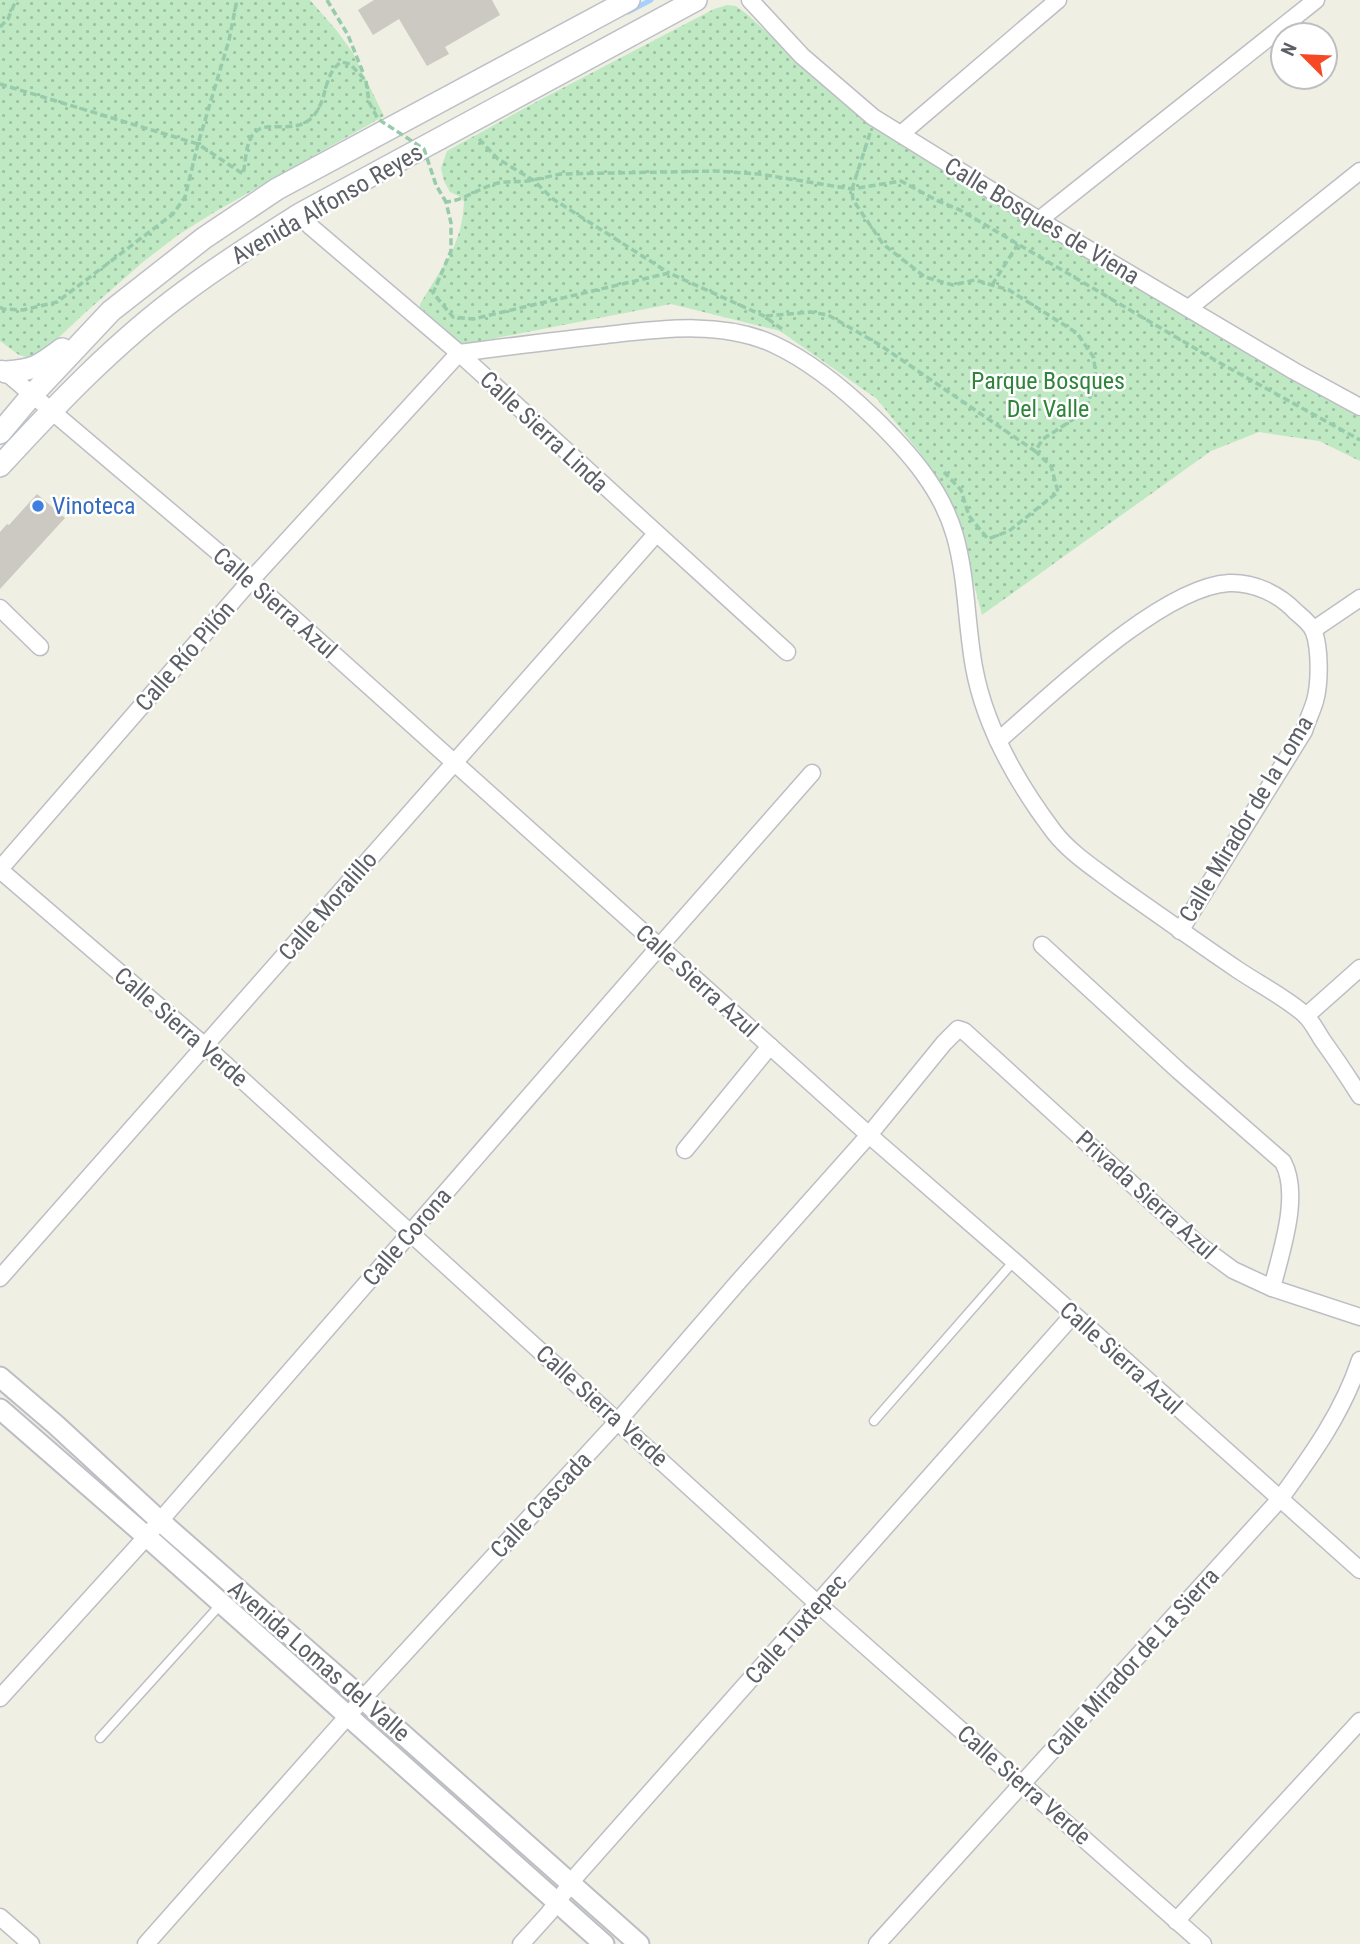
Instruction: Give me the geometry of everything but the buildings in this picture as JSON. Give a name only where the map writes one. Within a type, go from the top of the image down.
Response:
[{"type":"main road","name":"Avenida Alfonso Reyes","points":[[0,433],[111,311],[204,238],[277,189],[629,0]]},
{"type":"main road","name":"Avenida Alfonso Reyes","points":[[0,466],[51,411],[135,331],[182,293],[244,250],[300,214],[696,0]]},
{"type":"main road","points":[[3,369],[26,371],[35,368],[111,311]]},
{"type":"street","name":"Calle Bosques de Viena","points":[[750,0],[802,56],[873,117],[1040,220],[1360,407]]},
{"type":"street","points":[[901,134],[1058,0]]},
{"type":"street","points":[[1040,220],[1317,0]]},
{"type":"street","points":[[1189,308],[1360,171]]},
{"type":"street","name":"Calle Sierra Linda","points":[[300,214],[310,226],[459,353],[787,652]]},
{"type":"street","points":[[459,353],[639,332],[721,330],[771,343],[832,382],[891,434],[917,464],[942,500],[955,535],[963,571],[974,668],[983,702],[998,741],[1031,801],[1057,836],[1082,859],[1180,931],[1306,1016],[1360,1096]]},
{"type":"street","name":"Calle Río Pilón","points":[[0,869],[251,580],[459,353]]},
{"type":"street","name":"Calle Sierra Azul","points":[[3,369],[251,580],[869,1135],[1360,1570]]},
{"type":"street","name":"Calle Moralillo","points":[[0,1278],[656,534]]},
{"type":"street","points":[[998,741],[1112,643],[1170,604],[1201,589],[1229,583],[1254,586],[1290,604],[1313,630],[1360,598]]},
{"type":"street","points":[[0,608],[40,647]]},
{"type":"street","name":"Calle Mirador de la Loma","points":[[1180,931],[1304,731],[1316,698],[1319,661],[1313,630]]},
{"type":"street","name":"Calle Corona","points":[[0,1698],[147,1537],[812,773]]},
{"type":"street","name":"Calle Sierra Verde","points":[[0,869],[205,1046],[818,1604],[1203,1944]]},
{"type":"street","points":[[1042,945],[1179,1072],[1283,1162],[1287,1170],[1291,1201],[1272,1287]]},
{"type":"street","points":[[1306,1016],[1360,968]]},
{"type":"street","name":"Privada Sierra Azul","points":[[958,1029],[964,1031],[1199,1245],[1233,1270],[1272,1287],[1360,1317]]},
{"type":"street","name":"Calle Cascada","points":[[146,1944],[363,1699],[618,1421],[738,1281],[869,1135],[958,1029]]},
{"type":"street","points":[[685,1150],[770,1046]]},
{"type":"street","name":"Calle Tuxtepec","points":[[521,1944],[571,1883],[1073,1315]]},
{"type":"street","name":"Calle Mirador de La Sierra","points":[[880,1943],[1280,1499],[1334,1421],[1360,1360]]},
{"type":"street","name":"Avenida Lomas del Valle","points":[[0,1377],[639,1944]]},
{"type":"street","name":"Avenida Lomas del Valle","points":[[0,1409],[604,1944]]},
{"type":"street","points":[[1176,1921],[1360,1721]]},
{"type":"street","points":[[0,1917],[30,1944]]},
{"type":"lane","points":[[874,1422],[1014,1261]]},
{"type":"lane","points":[[100,1738],[221,1604]]},
{"type":"path","points":[[0,27],[8,19],[16,0]]},
{"type":"path","points":[[0,307],[23,310],[57,302],[173,214],[185,197],[229,40],[237,0]]},
{"type":"path","points":[[327,0],[348,35],[366,81],[369,102],[378,119],[424,149],[436,186],[446,202],[502,182],[533,180],[561,174],[716,171],[759,174],[852,189],[901,181],[960,210],[1220,363],[1360,440]]},
{"type":"path","points":[[0,84],[198,144],[243,174],[248,144],[255,131],[300,126],[313,117],[322,103],[327,80],[333,68],[341,62],[350,64],[366,81]]},
{"type":"path","points":[[873,124],[852,189],[853,201],[883,244],[925,277],[953,285]]},
{"type":"path","points":[[473,132],[483,146],[498,159],[533,180],[553,199],[669,273]]},
{"type":"path","points":[[992,285],[1018,244]]},
{"type":"path","points":[[764,316],[811,312],[828,315],[880,345],[1035,451]]},
{"type":"green space","points":[[0,0],[310,0],[353,53],[384,116],[178,235],[143,262],[42,353],[30,358],[19,355],[0,341]]},
{"type":"green space","name":"Parque Bosques Del Valle","points":[[727,5],[736,6],[748,15],[856,114],[965,184],[1360,417],[1360,461],[1319,441],[1259,432],[1211,451],[982,615],[957,520],[920,453],[877,399],[780,331],[671,304],[455,346],[419,321],[420,304],[452,252],[463,214],[464,202],[461,197],[450,192],[444,181],[441,168],[447,151],[714,9]]},
{"type":"waterway","points":[[628,12],[651,0]]},
{"type":"place","name":"Vinoteca","points":[[38,506]]}]
